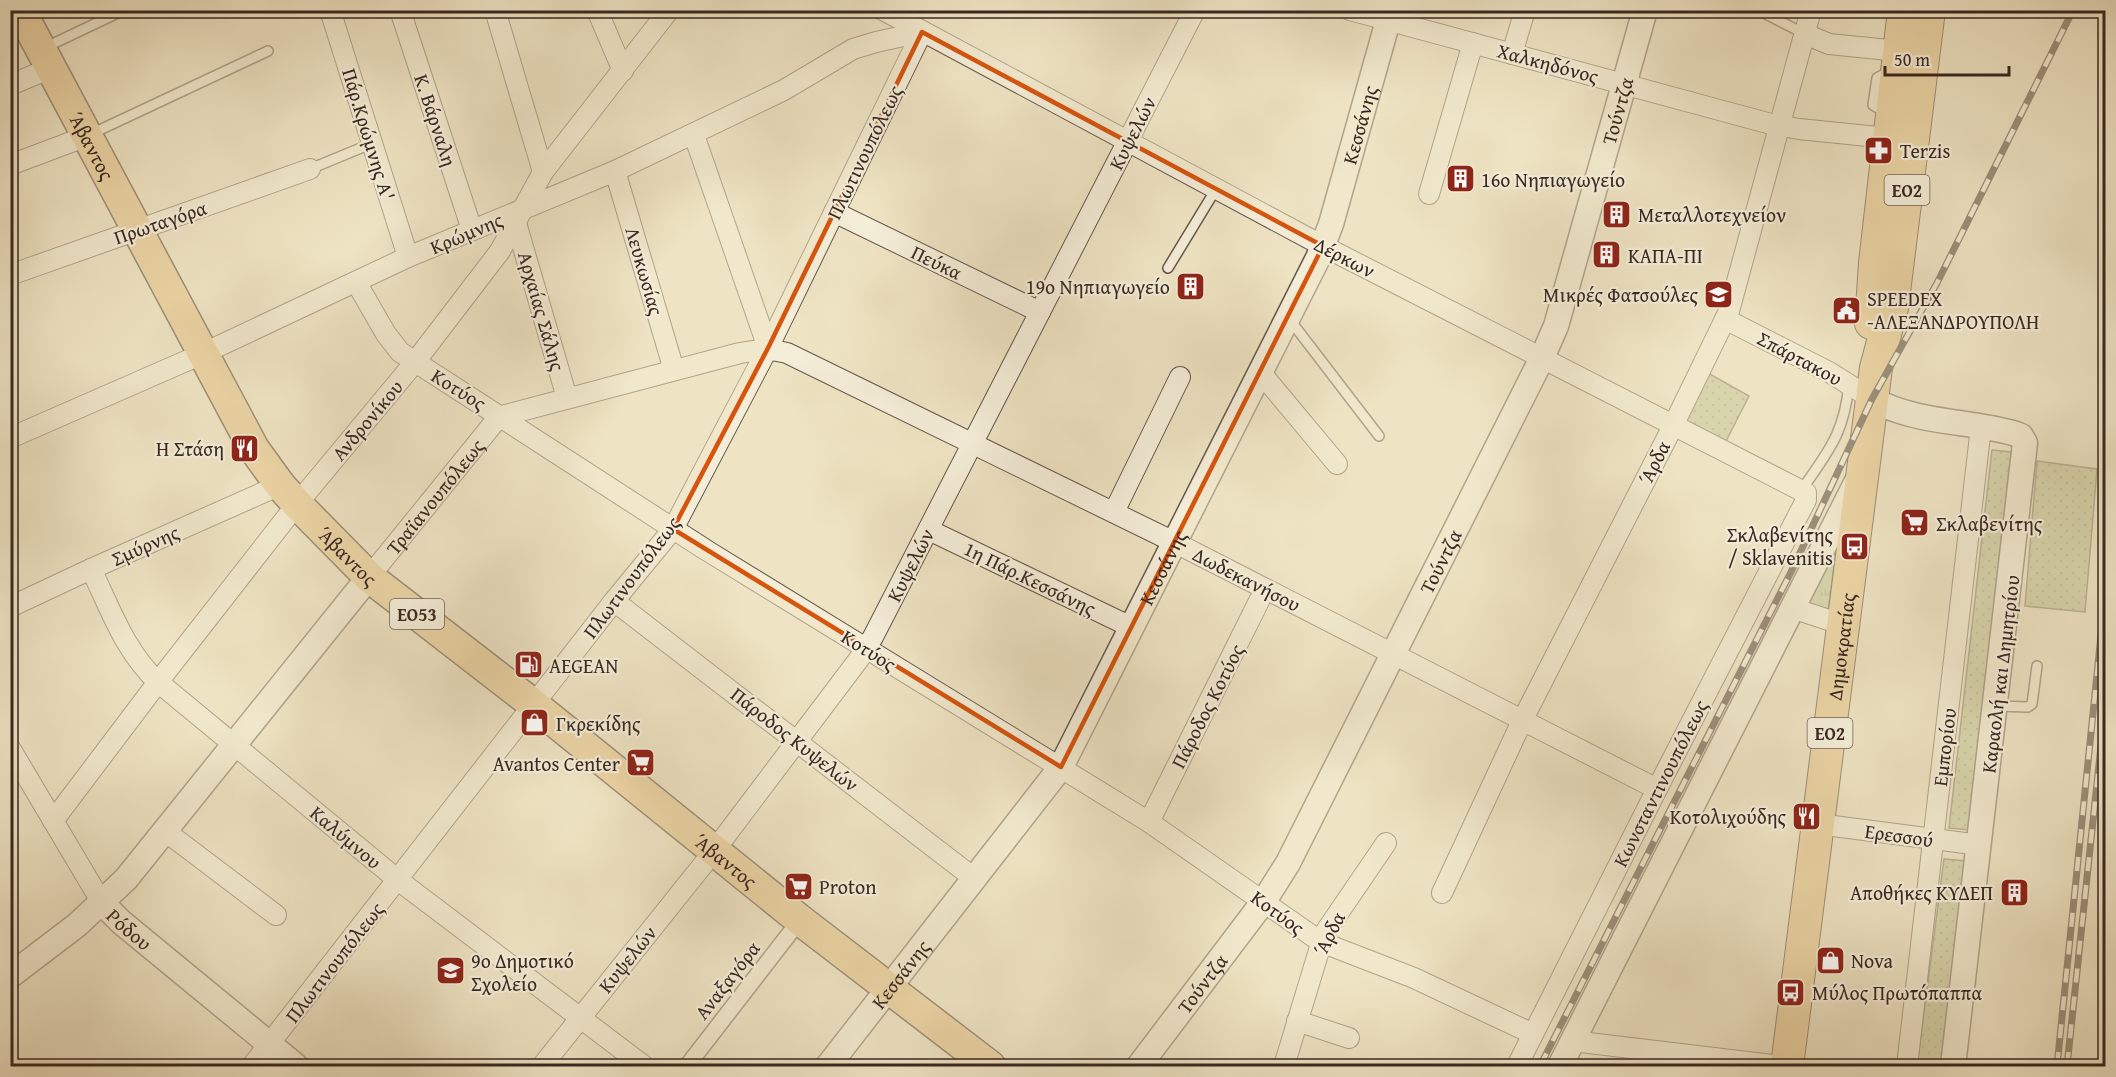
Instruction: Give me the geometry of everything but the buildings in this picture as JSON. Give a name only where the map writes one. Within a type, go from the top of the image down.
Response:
[{"type":"highway","name":"Δημοκρατίας","points":[[1876,368],[1871,332],[1875,263],[1898,59],[1923,22]]},
{"type":"highway","name":"Δημοκρατίας","points":[[1787,1066],[1864,469],[1861,392],[1876,368],[1892,308],[1924,86],[1923,22]]},
{"type":"main road","name":"Άβαντος","points":[[20,10],[254,449],[289,494],[369,577],[533,704],[800,920],[890,989],[980,1064]]},
{"type":"street","name":"Πάρ.Κρώμνης Α'","points":[[330,10],[408,257]]},
{"type":"street","name":"Κ. Βάρναλη","points":[[400,10],[472,230]]},
{"type":"street","points":[[495,10],[543,172]]},
{"type":"street","points":[[597,10],[623,71]]},
{"type":"street","name":"Ανδρονίκου","points":[[53,821],[158,682],[289,494],[415,362],[500,251],[543,172],[669,10]]},
{"type":"street","name":"Δέρκων","points":[[883,10],[1323,246],[1804,495]]},
{"type":"street","name":"Κυψελών","points":[[542,1066],[714,851],[866,648],[929,530],[1195,10]]},
{"type":"street","name":"Χαλκηδόνος","points":[[1350,10],[1389,15],[1473,43],[1781,126],[1889,127]]},
{"type":"street","points":[[1512,54],[1525,10]]},
{"type":"street","name":"Τούντζα","points":[[1139,1066],[1264,901],[1288,863],[1542,358],[1556,326],[1645,10]]},
{"type":"street","name":"Άρδα","points":[[1442,893],[1522,721],[1673,426],[1725,319],[1781,126],[1811,10]]},
{"type":"street","name":"Κεσσάνης","points":[[828,1066],[1061,767],[1289,318],[1323,246],[1389,15]]},
{"type":"street","name":"Κρώμνης","points":[[10,438],[202,354],[408,257],[472,230],[519,216],[693,135],[806,78],[836,58],[853,50],[876,42],[922,32]]},
{"type":"street","name":"Πλωτινουπόλεως","points":[[252,1066],[533,704],[673,529],[768,348],[922,32]]},
{"type":"street","points":[[1805,34],[1829,44],[1898,59]]},
{"type":"street","points":[[1429,194],[1473,43]]},
{"type":"street","points":[[10,86],[46,59]]},
{"type":"street","points":[[502,416],[740,353],[768,348],[693,135]]},
{"type":"street","points":[[10,165],[87,136]]},
{"type":"street","name":"Πρωταγόρα","points":[[10,275],[310,168]]},
{"type":"street","name":"Λευκωσίας","points":[[615,171],[674,370]]},
{"type":"street","name":"Πεύκα","points":[[834,212],[1040,312]]},
{"type":"street","name":"Αρχαίας Σάλης","points":[[519,216],[567,398]]},
{"type":"street","name":"Κοτύος","points":[[356,282],[386,334],[400,352],[673,529],[1149,822],[1321,942],[1414,978],[1533,1034]]},
{"type":"street","name":"Σπάρτακου","points":[[1725,319],[1861,392]]},
{"type":"street","name":"Δωδεκανήσου","points":[[768,348],[787,353],[1114,512],[1657,789]]},
{"type":"street","points":[[1261,373],[1337,464]]},
{"type":"street","points":[[1114,512],[1180,377]]},
{"type":"street","name":"Καραολή και Δημητρίου","points":[[1861,392],[1885,406],[1907,413],[2016,434],[2021,436],[2025,443],[1953,1066]]},
{"type":"street","name":"Τραϊανουπόλεως","points":[[10,976],[102,903],[126,879],[493,424],[502,416]]},
{"type":"street","name":"Εμπορίου","points":[[1907,1066],[1981,427]]},
{"type":"street","points":[[1560,1066],[1864,469]]},
{"type":"street","name":"Σμύρνης","points":[[10,607],[91,569],[289,494]]},
{"type":"street","name":"Κωνσταντινουπόλεως","points":[[1517,1066],[1804,495]]},
{"type":"street","name":"1η Πάρ.Κεσσάνης","points":[[929,530],[1131,627]]},
{"type":"street","name":"Καλύμνου","points":[[91,569],[132,652],[145,670],[158,682],[398,880],[644,1066]]},
{"type":"street","name":"Πάροδος Κοτύος","points":[[1149,822],[1266,589]]},
{"type":"street","name":"Πάροδος Κυψελών","points":[[614,601],[975,879]]},
{"type":"street","points":[[1792,608],[1844,625]]},
{"type":"street","name":"Ρόδου","points":[[10,748],[102,903],[121,922],[296,1066]]},
{"type":"street","name":"Ερεσσού","points":[[1818,824],[1980,846]]},
{"type":"street","points":[[165,831],[276,915]]},
{"type":"street","name":"Άρδα","points":[[1284,1066],[1321,942],[1330,924],[1386,843]]},
{"type":"street","name":"Αναξαγόρα","points":[[687,1066],[800,920]]},
{"type":"street","points":[[1297,1021],[1349,1038]]},
{"type":"street","points":[[1572,1041],[1782,1066]]},
{"type":"lane","points":[[46,59],[124,10]]},
{"type":"lane","points":[[1758,10],[1805,34]]},
{"type":"lane","points":[[87,136],[268,51]]},
{"type":"lane","points":[[310,168],[373,143]]},
{"type":"lane","points":[[1168,268],[1216,189]]},
{"type":"lane","points":[[1289,318],[1379,436]]},
{"type":"lane","points":[[1804,495],[1834,443],[1845,407],[1861,392]]},
{"type":"lane","points":[[1996,705],[2028,706],[2032,704],[2037,666]]},
{"type":"highlighted area","points":[[922,32],[1323,246],[1061,767],[673,529],[768,348]]},
{"type":"green space","points":[[1706,372],[1749,396],[1726,441],[1682,419]]},
{"type":"green space","points":[[1992,450],[2011,452],[1970,830],[1949,828]]},
{"type":"green space","points":[[2037,461],[2097,469],[2085,612],[2025,606]]},
{"type":"green space","points":[[1837,542],[1828,612],[1804,604]]},
{"type":"green space","points":[[1944,859],[1967,861],[1942,1066],[1917,1066]]},
{"type":"railway","points":[[1540,1066],[1791,572],[1872,399],[1937,283],[2073,10]]},
{"type":"railway","points":[[2057,1066],[2106,586]]},
{"type":"railway","points":[[2067,1066],[2102,736],[2106,717]]},
{"type":"place","name":"Terzis","points":[[1879,150]]},
{"type":"place","name":"16ο Νηπιαγωγείο","points":[[1460,179]]},
{"type":"place","name":"Μεταλλοτεχνείον","points":[[1617,214]]},
{"type":"place","name":"ΚΑΠΑ-ΠΙ","points":[[1607,255]]},
{"type":"place","name":"19ο Νηπιαγωγείο","points":[[1191,286]]},
{"type":"place","name":"Μικρές Φατσούλες","points":[[1719,294]]},
{"type":"place","name":"SPEEDEX -ΑΛΕΞΑΝΔΡΟΥΠΟΛΗ","points":[[1846,310]]},
{"type":"place","name":"Η Στάση","points":[[245,448]]},
{"type":"place","name":"Σκλαβενίτης","points":[[1915,523]]},
{"type":"place","name":"Σκλαβενίτης / Sklavenitis","points":[[1854,546]]},
{"type":"place","name":"AEGEAN","points":[[528,665]]},
{"type":"place","name":"Γκρεκίδης","points":[[535,723]]},
{"type":"place","name":"Avantos Center","points":[[641,763]]},
{"type":"place","name":"Κοτολιχούδης","points":[[1807,816]]},
{"type":"place","name":"Proton","points":[[798,886]]},
{"type":"place","name":"Αποθήκες ΚΥΔΕΠ","points":[[2014,892]]},
{"type":"place","name":"Nova","points":[[1830,960]]},
{"type":"place","name":"9ο Δημοτικό Σχολείο","points":[[450,971]]},
{"type":"place","name":"Μύλος Πρωτόπαππα","points":[[1791,992]]}]
